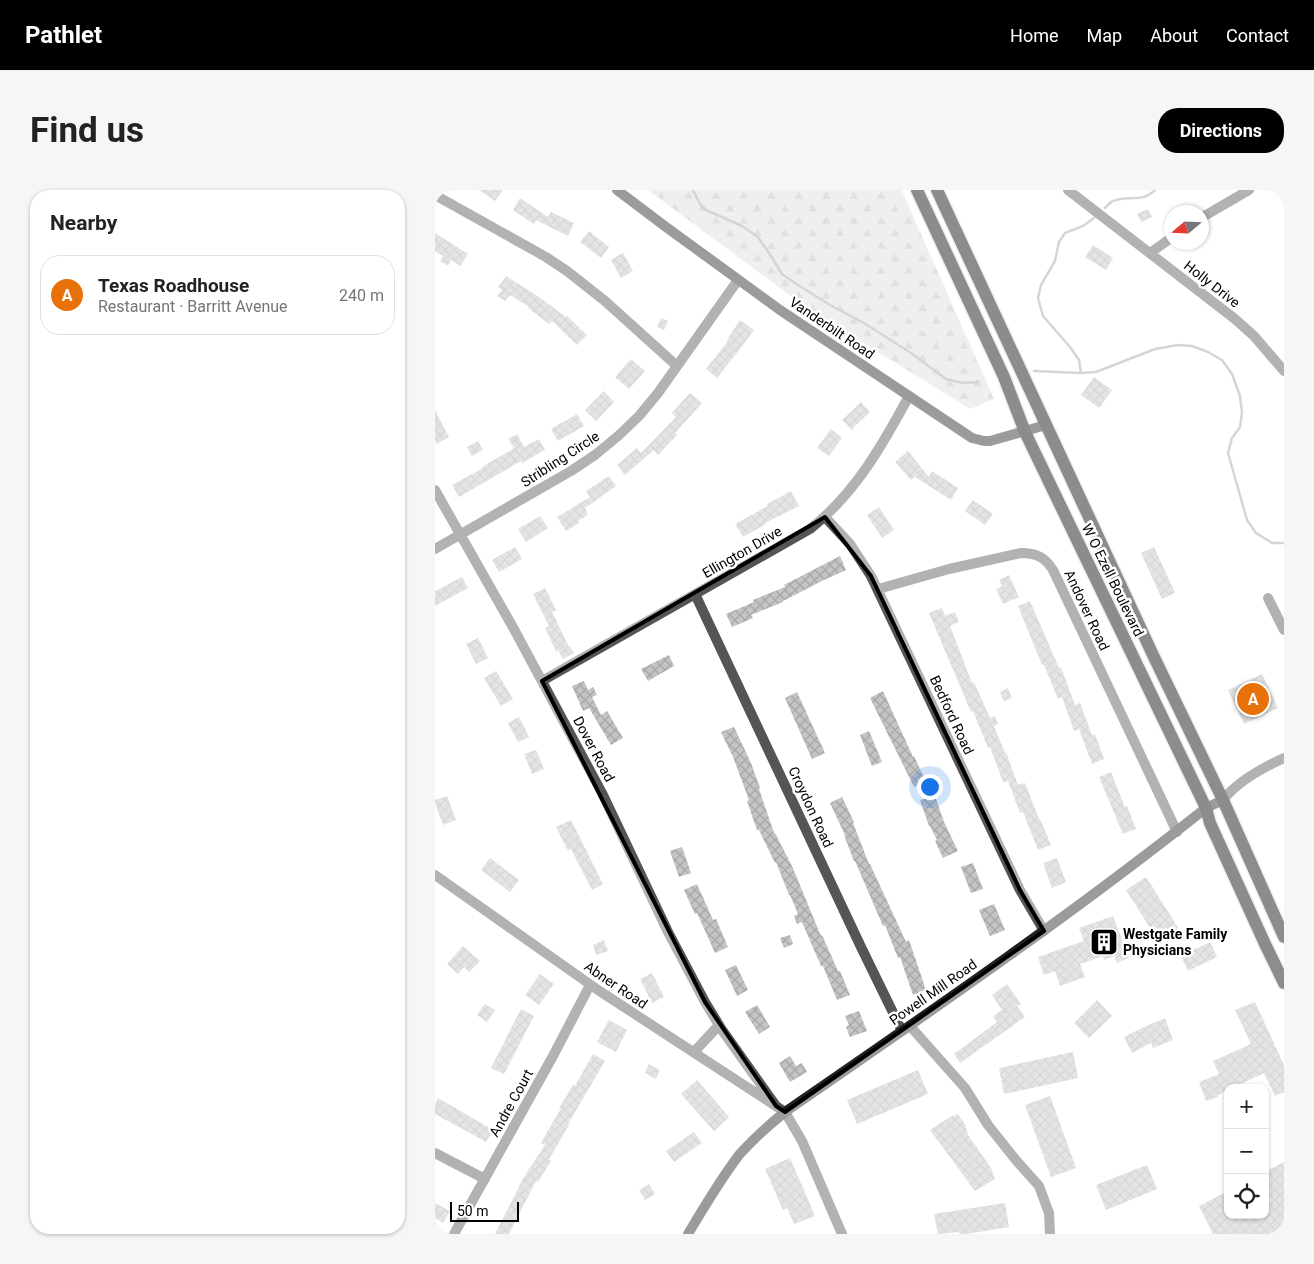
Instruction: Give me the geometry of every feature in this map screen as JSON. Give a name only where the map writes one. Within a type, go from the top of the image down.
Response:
[{"type":"main road","name":"W O Ezell Boulevard","points":[[937,190],[1150,648],[1223,800],[1284,937]]},
{"type":"main road","name":"W O Ezell Boulevard","points":[[919,194],[1003,377],[1025,432],[1206,808],[1213,829],[1265,944],[1283,978]]},
{"type":"street","name":"Vanderbilt Road","points":[[617,190],[738,280],[972,438],[990,441],[1046,425]]},
{"type":"street","points":[[919,194],[937,190]]},
{"type":"street","name":"Holly Drive","points":[[1069,190],[1245,327],[1284,371]]},
{"type":"street","points":[[1209,213],[1249,190]]},
{"type":"street","points":[[435,195],[546,257],[567,271],[605,301],[677,366]]},
{"type":"street","points":[[1151,253],[1164,243]]},
{"type":"street","name":"Stribling Circle","points":[[435,549],[571,472],[618,436],[659,393],[738,280]]},
{"type":"street","name":"Ellington Drive","points":[[542,681],[805,532],[825,517],[843,498],[866,468],[887,437],[909,396]]},
{"type":"street","name":"Dover Road","points":[[435,490],[542,681],[602,793],[668,932],[705,1002],[776,1106]]},
{"type":"street","name":"Bedford Road","points":[[825,517],[838,530],[861,560],[877,589],[1020,890],[1044,931]]},
{"type":"street","name":"Andover Road","points":[[877,589],[949,569],[1021,553],[1031,553],[1040,556],[1048,562],[1177,832]]},
{"type":"street","name":"Croydon Road","points":[[695,594],[861,947],[906,1029],[965,1088],[988,1125],[1039,1186],[1049,1213],[1050,1234]]},
{"type":"street","points":[[1268,598],[1284,630]]},
{"type":"street","points":[[1223,800],[1229,792],[1263,768],[1284,758]]},
{"type":"street","name":"Powell Mill Road","points":[[688,1234],[728,1170],[755,1138],[785,1112],[1044,931],[1177,832],[1206,808],[1223,800]]},
{"type":"street","name":"Abner Road","points":[[435,875],[590,985],[785,1112]]},
{"type":"street","name":"Andre Court","points":[[454,1234],[553,1056],[590,985]]},
{"type":"street","points":[[694,1052],[719,1025]]},
{"type":"street","points":[[785,1112],[802,1141],[842,1234]]},
{"type":"street","points":[[435,1153],[485,1179]]},
{"type":"highlighted area","points":[[825,517],[871,576],[1020,890],[1044,931],[785,1112],[776,1106],[705,1002],[542,681]]},
{"type":"green space","points":[[648,190],[904,190],[902,191],[994,399],[970,409],[804,306]]},
{"type":"building","points":[[479,190],[503,190],[495,201]]},
{"type":"building","points":[[520,198],[548,217],[551,212],[574,223],[568,236],[536,220],[534,224],[513,210]]},
{"type":"building","points":[[1148,209],[1152,217],[1141,222],[1137,214]]},
{"type":"building","points":[[589,231],[609,247],[601,258],[580,242]]},
{"type":"building","points":[[435,233],[468,254],[460,266],[451,260],[448,266],[440,261],[443,256],[435,251]]},
{"type":"building","points":[[1093,245],[1113,258],[1106,270],[1085,257]]},
{"type":"building","points":[[623,253],[633,271],[621,278],[611,260]]},
{"type":"building","points":[[506,276],[567,316],[587,335],[577,345],[552,321],[549,324],[529,307],[510,295],[505,301],[497,296],[502,290],[498,287]]},
{"type":"building","points":[[661,318],[668,321],[664,330],[657,327]]},
{"type":"building","points":[[740,320],[754,330],[717,378],[706,369],[728,341]]},
{"type":"building","points":[[631,359],[645,371],[629,389],[615,377]]},
{"type":"building","points":[[1094,377],[1112,390],[1099,408],[1081,395]]},
{"type":"building","points":[[604,391],[614,402],[596,421],[585,410]]},
{"type":"building","points":[[690,393],[702,403],[675,433],[677,435],[658,455],[654,450],[625,475],[617,465],[637,448],[641,453],[676,417],[672,413]]},
{"type":"building","points":[[861,402],[870,412],[853,428],[853,431],[842,420]]},
{"type":"building","points":[[435,410],[449,437],[437,444],[435,440]]},
{"type":"building","points":[[577,414],[584,426],[558,441],[551,429]]},
{"type":"building","points":[[831,429],[842,438],[829,456],[817,448]]},
{"type":"building","points":[[517,434],[524,447],[539,439],[545,450],[522,463],[521,461],[459,497],[452,485],[514,448],[508,439]]},
{"type":"building","points":[[478,441],[483,450],[472,456],[467,447]]},
{"type":"building","points":[[908,451],[929,477],[932,471],[958,488],[951,500],[915,477],[911,480],[895,462]]},
{"type":"building","points":[[609,476],[616,486],[585,508],[588,515],[566,531],[557,517],[590,497],[586,491]]},
{"type":"building","points":[[791,491],[799,506],[765,523],[743,537],[735,524]]},
{"type":"building","points":[[973,500],[993,514],[985,525],[965,511]]},
{"type":"building","points":[[879,507],[894,530],[882,538],[867,515]]},
{"type":"building","points":[[540,516],[548,528],[526,542],[518,529]]},
{"type":"building","points":[[515,547],[522,559],[499,572],[492,560]]},
{"type":"building","points":[[1154,547],[1175,593],[1162,599],[1141,553]]},
{"type":"building","points":[[840,556],[846,570],[783,602],[751,615],[753,618],[732,627],[726,614],[785,587],[784,585]]},
{"type":"building","points":[[1009,575],[1019,597],[1003,604],[996,589],[1002,586],[999,580]]},
{"type":"building","points":[[462,577],[468,588],[435,606],[435,591]]},
{"type":"building","points":[[545,588],[556,610],[552,612],[569,647],[574,653],[563,659],[558,650],[556,651],[545,628],[549,626],[533,594]]},
{"type":"building","points":[[1030,601],[1059,668],[1061,667],[1075,705],[1080,703],[1092,735],[1095,734],[1104,759],[1092,764],[1079,729],[1074,731],[1062,697],[1058,699],[1044,665],[1042,665],[1018,606]]},
{"type":"building","points":[[942,608],[945,616],[955,612],[959,622],[950,626],[972,683],[974,682],[990,718],[995,716],[998,724],[994,726],[1018,785],[1025,783],[1051,845],[1038,850],[1023,812],[1020,813],[1008,781],[1003,782],[990,747],[988,748],[973,711],[971,712],[929,613]]},
{"type":"building","points":[[478,638],[488,658],[476,664],[466,644]]},
{"type":"building","points":[[669,655],[674,666],[648,681],[641,669]]},
{"type":"building","points":[[496,671],[513,699],[501,706],[484,678]]},
{"type":"building","points":[[1262,674],[1278,708],[1244,724],[1228,690]]},
{"type":"building","points":[[584,681],[588,690],[593,687],[597,695],[592,697],[601,715],[607,711],[623,738],[611,745],[589,708],[583,711],[572,686]]},
{"type":"building","points":[[1008,688],[1012,698],[1004,701],[1000,692]]},
{"type":"building","points":[[883,691],[926,782],[914,787],[870,698]]},
{"type":"building","points":[[797,692],[825,753],[812,759],[785,698]]},
{"type":"building","points":[[519,717],[529,737],[518,742],[508,723]]},
{"type":"building","points":[[734,727],[751,763],[774,833],[792,866],[821,936],[838,971],[840,971],[850,995],[837,1000],[802,922],[797,924],[794,916],[798,914],[776,862],[759,830],[757,830],[747,801],[749,800],[733,757],[721,732]]},
{"type":"building","points":[[869,731],[882,762],[872,766],[860,735]]},
{"type":"building","points":[[536,750],[544,769],[532,774],[524,754]]},
{"type":"building","points":[[1111,772],[1136,829],[1123,834],[1099,777]]},
{"type":"building","points":[[447,796],[456,820],[443,825],[435,800]]},
{"type":"building","points":[[935,796],[944,822],[958,851],[943,858],[920,800]]},
{"type":"building","points":[[842,797],[854,822],[869,864],[906,942],[909,940],[926,990],[913,995],[900,957],[898,958],[885,925],[883,926],[854,861],[845,835],[830,803]]},
{"type":"building","points":[[571,820],[603,884],[592,890],[571,849],[568,851],[556,827]]},
{"type":"building","points":[[682,847],[691,873],[679,877],[670,851]]},
{"type":"building","points":[[490,858],[519,880],[510,892],[481,870]]},
{"type":"building","points":[[1057,858],[1066,882],[1052,888],[1043,863]]},
{"type":"building","points":[[973,863],[983,889],[971,893],[961,867]]},
{"type":"building","points":[[1146,877],[1179,929],[1159,942],[1126,890]]},
{"type":"building","points":[[697,884],[713,920],[716,919],[728,947],[715,953],[697,913],[695,914],[684,890]]},
{"type":"building","points":[[994,904],[1005,930],[990,936],[979,910]]},
{"type":"building","points":[[1113,916],[1129,958],[1117,963],[1114,956],[1104,960],[1103,956],[1080,964],[1085,977],[1060,986],[1055,971],[1044,975],[1038,957],[1084,941],[1079,928]]},
{"type":"building","points":[[790,935],[793,944],[784,948],[780,938]]},
{"type":"building","points":[[604,940],[608,951],[596,955],[593,945]]},
{"type":"building","points":[[1210,942],[1217,957],[1188,971],[1181,956]]},
{"type":"building","points":[[463,946],[480,961],[469,972],[464,967],[458,974],[447,964]]},
{"type":"building","points":[[736,965],[748,990],[737,996],[725,970]]},
{"type":"building","points":[[652,973],[664,997],[652,1003],[640,979]]},
{"type":"building","points":[[540,974],[554,984],[539,1005],[525,995]]},
{"type":"building","points":[[1007,984],[1021,1004],[1017,1006],[1025,1017],[960,1063],[954,1054],[997,1022],[993,1016],[1002,1010],[992,995]]},
{"type":"building","points":[[1097,1000],[1112,1016],[1089,1038],[1074,1023]]},
{"type":"building","points":[[1255,1002],[1284,1065],[1284,1092],[1275,1096],[1264,1073],[1241,1084],[1224,1084],[1224,1092],[1218,1095],[1218,1097],[1206,1101],[1199,1082],[1219,1074],[1213,1061],[1251,1044],[1235,1010]]},
{"type":"building","points":[[485,1004],[495,1010],[487,1022],[477,1015]]},
{"type":"building","points":[[757,1005],[770,1027],[759,1034],[745,1012]]},
{"type":"building","points":[[521,1009],[534,1016],[504,1074],[491,1068]]},
{"type":"building","points":[[859,1011],[867,1031],[850,1037],[846,1027],[849,1025],[845,1016]]},
{"type":"building","points":[[1165,1018],[1173,1040],[1153,1048],[1151,1043],[1132,1053],[1124,1037]]},
{"type":"building","points":[[609,1020],[627,1030],[616,1052],[597,1042]]},
{"type":"building","points":[[1073,1052],[1078,1078],[1004,1094],[999,1068]]},
{"type":"building","points":[[593,1054],[605,1061],[549,1159],[551,1161],[538,1182],[536,1181],[509,1234],[495,1234],[524,1177],[545,1145],[541,1143],[561,1108],[559,1108],[573,1085],[575,1086]]},
{"type":"building","points":[[790,1056],[796,1066],[802,1063],[807,1072],[790,1082],[779,1063]]},
{"type":"building","points":[[649,1064],[660,1070],[656,1079],[645,1073]]},
{"type":"building","points":[[918,1070],[928,1094],[857,1124],[847,1100]]},
{"type":"building","points":[[697,1080],[729,1117],[714,1131],[681,1094]]},
{"type":"building","points":[[1050,1096],[1076,1168],[1051,1177],[1025,1105]]},
{"type":"building","points":[[438,1098],[493,1130],[486,1142],[435,1114],[435,1104]]},
{"type":"building","points":[[958,1114],[965,1124],[968,1135],[991,1168],[995,1179],[975,1191],[930,1130]]},
{"type":"building","points":[[694,1132],[702,1143],[674,1162],[666,1151]]},
{"type":"building","points":[[790,1158],[815,1216],[794,1224],[787,1208],[783,1210],[765,1169]]},
{"type":"building","points":[[1284,1162],[1284,1234],[1213,1234],[1199,1206],[1224,1193],[1224,1219],[1269,1219],[1269,1170]]},
{"type":"building","points":[[1147,1165],[1157,1189],[1106,1210],[1096,1185]]},
{"type":"building","points":[[649,1184],[655,1194],[645,1200],[639,1190]]},
{"type":"building","points":[[435,1203],[450,1211],[443,1223],[435,1218]]},
{"type":"building","points":[[1005,1203],[1009,1227],[966,1234],[960,1234],[959,1232],[938,1234],[934,1214]]},
{"type":"waterway","points":[[693,190],[700,204],[706,210],[742,226],[758,237],[782,274],[798,285],[864,323],[911,353],[946,379],[963,383],[978,382]]},
{"type":"waterway","points":[[1105,208],[1111,202],[1145,197],[1155,190]]},
{"type":"waterway","points":[[1081,373],[1079,360],[1043,316],[1038,298],[1041,285],[1055,261],[1059,242],[1065,233],[1083,226],[1094,218]]},
{"type":"waterway","points":[[1034,371],[1096,372],[1155,349],[1178,345],[1192,346],[1222,360],[1232,374],[1240,396],[1242,413],[1240,427],[1232,438],[1228,453],[1247,520],[1256,533],[1272,543],[1284,543]]},
{"type":"place","name":"Texas Roadhouse","points":[[1253,699]]},
{"type":"place","name":"Westgate Family Physicians","points":[[1104,942]]}]
